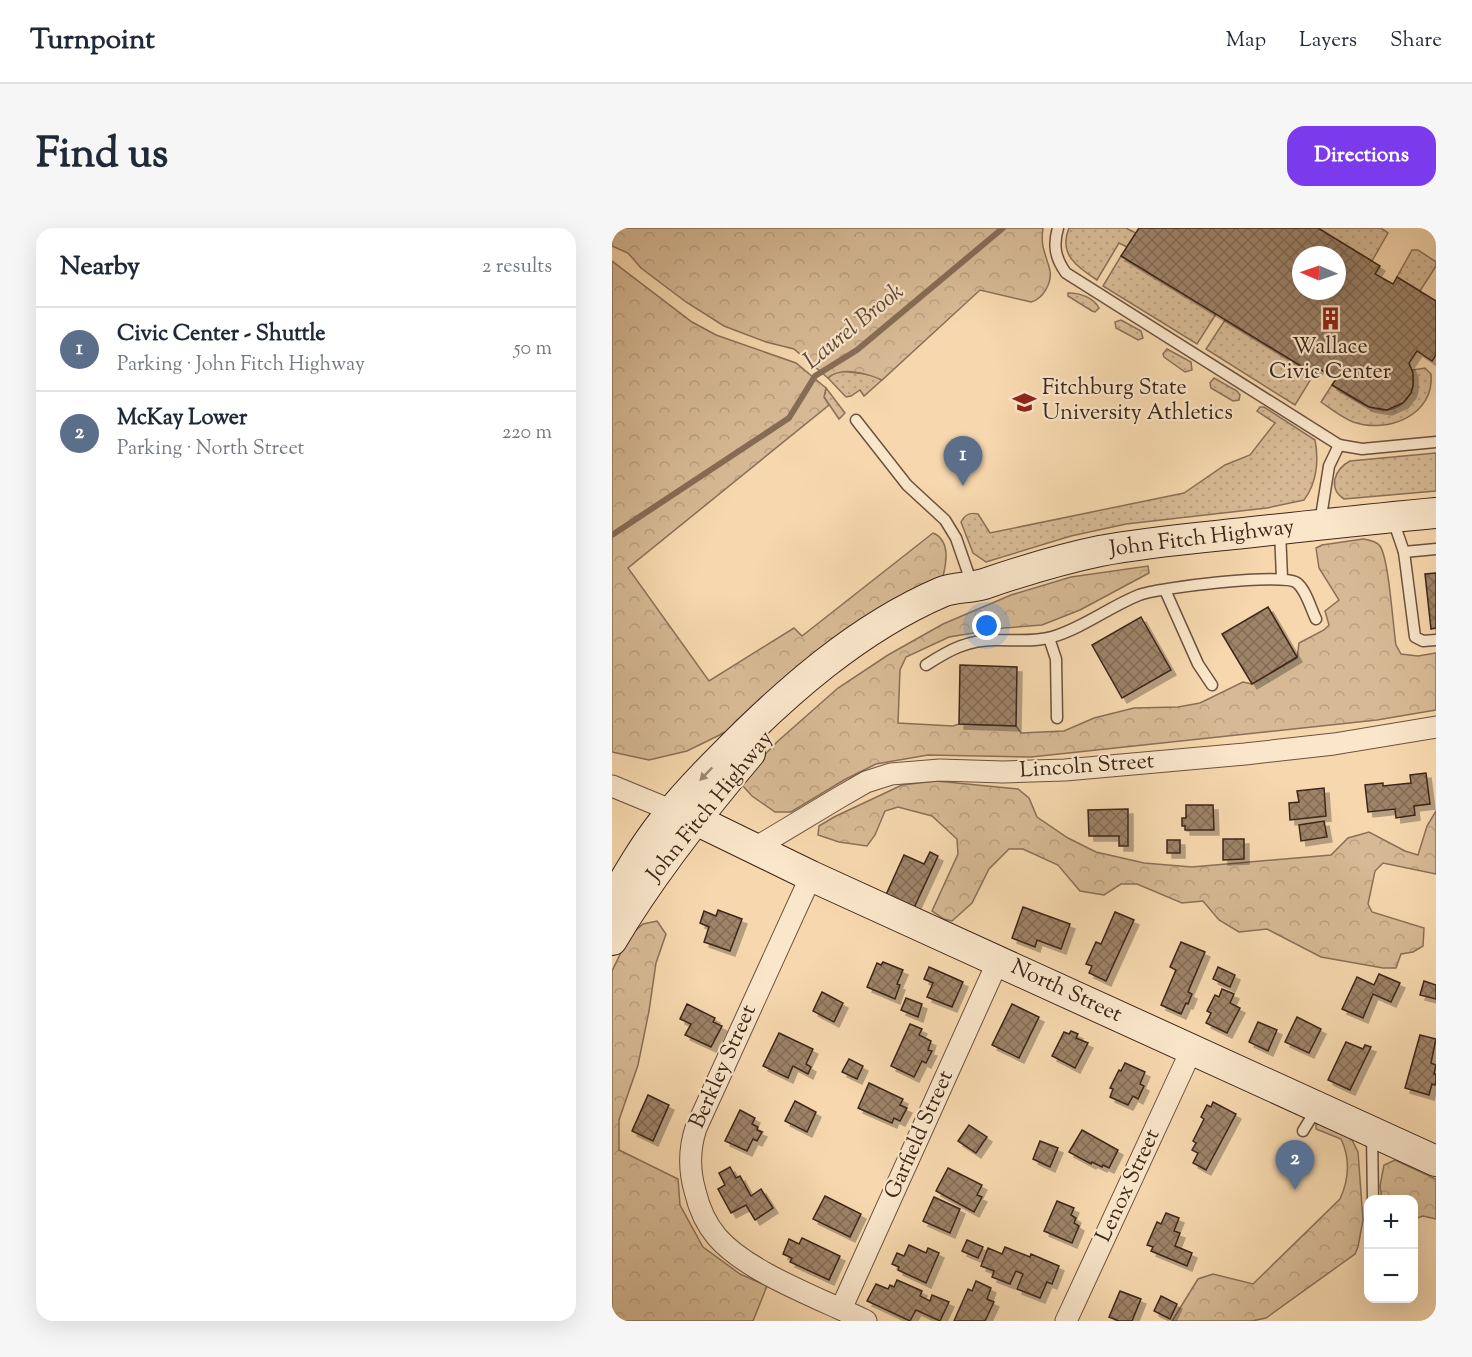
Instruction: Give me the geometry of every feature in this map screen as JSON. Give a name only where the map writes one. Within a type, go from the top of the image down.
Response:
[{"type":"main road","name":"John Fitch Highway","points":[[612,902],[642,852],[730,777],[784,719],[858,661],[947,609],[973,588],[1038,566],[1101,551],[1187,539],[1436,513]]},
{"type":"main road","name":"John Fitch Highway","points":[[612,940],[647,885],[684,816]]},
{"type":"main road","name":"North Street","points":[[684,816],[1191,1051],[1310,1119],[1371,1132],[1436,1161]]},
{"type":"street","name":"Lincoln Street","points":[[755,848],[866,782],[891,774],[940,770],[1003,772],[1065,770],[1300,748],[1436,727]]},
{"type":"street","points":[[612,786],[684,816]]},
{"type":"street","name":"Berkley Street","points":[[811,876],[696,1128],[691,1146],[693,1186],[702,1213],[716,1236],[724,1244],[761,1270],[866,1321]]},
{"type":"street","name":"Garfield Street","points":[[841,1309],[998,961]]},
{"type":"street","name":"Lenox Street","points":[[1066,1321],[1191,1051]]},
{"type":"lane","points":[[1058,228],[1055,250],[1058,262],[1066,273],[1339,445],[1362,449],[1436,442]]},
{"type":"lane","points":[[856,420],[907,485],[945,520],[956,538],[973,588]]},
{"type":"lane","points":[[1320,524],[1329,466],[1339,445]]},
{"type":"lane","points":[[1392,517],[1404,552],[1415,637],[1423,641],[1436,640]]},
{"type":"lane","points":[[1280,529],[1282,578]]},
{"type":"lane","points":[[1404,552],[1436,549]]},
{"type":"lane","points":[[926,665],[951,648],[975,642],[995,639],[1026,641],[1063,634],[1140,595],[1222,582],[1282,578],[1295,581],[1300,585],[1316,619]]},
{"type":"lane","points":[[1165,590],[1198,664],[1212,685]]},
{"type":"lane","points":[[1049,638],[1056,659],[1057,718]]},
{"type":"lane","points":[[1371,1132],[1373,1195]]},
{"type":"green space","points":[[612,228],[1043,228],[1043,246],[1050,276],[1043,294],[1031,302],[980,290],[882,380],[861,373],[847,372],[833,374],[828,378],[794,349],[766,342],[724,326],[686,302],[641,268],[628,253],[612,246]]},
{"type":"green space","points":[[1069,228],[1126,228],[1136,233],[1127,247],[1119,243],[1097,280],[1071,259],[1066,245]]},
{"type":"green space","points":[[1318,228],[1381,228],[1388,233],[1372,261]]},
{"type":"green space","points":[[1412,250],[1418,250],[1436,262],[1436,266],[1420,291],[1397,277]]},
{"type":"green space","points":[[1121,256],[1216,314],[1197,344],[1103,286]]},
{"type":"green space","points":[[612,261],[692,322],[716,335],[796,363],[826,388],[824,397],[829,405],[628,568],[709,681],[794,628],[802,636],[933,533],[942,541],[946,552],[943,576],[740,725],[687,751],[649,760],[612,752]]},
{"type":"green space","points":[[1068,293],[1086,296],[1099,308],[1095,312],[1092,311],[1068,296]]},
{"type":"green space","points":[[1121,320],[1141,331],[1143,338],[1138,340],[1116,328],[1115,322]]},
{"type":"green space","points":[[1225,320],[1314,374],[1295,405],[1206,349]]},
{"type":"green space","points":[[1167,349],[1191,362],[1192,370],[1185,372],[1164,357],[1163,354]]},
{"type":"green space","points":[[1425,368],[1431,374],[1430,388],[1425,400],[1407,418],[1394,423],[1367,425],[1353,422],[1321,402],[1332,385],[1368,407],[1387,410],[1396,407],[1408,398],[1413,383],[1412,370]]},
{"type":"green space","points":[[842,371],[872,375],[882,380],[864,396],[860,390],[846,397],[828,378],[833,373]]},
{"type":"green space","points":[[1214,378],[1237,391],[1240,395],[1239,400],[1233,401],[1211,388],[1210,383]]},
{"type":"green space","points":[[826,388],[845,413],[839,419],[824,397]]},
{"type":"green space","points":[[1260,407],[1264,407],[1315,440],[1316,471],[1312,486],[1304,500],[1267,508],[1126,524],[1071,536],[986,562],[973,553],[961,522],[966,515],[978,514],[990,533],[1184,493],[1225,465],[1250,455],[1275,423],[1257,411]]},
{"type":"green space","points":[[1436,453],[1436,491],[1344,499],[1336,490],[1334,484],[1337,474],[1350,461]]},
{"type":"green space","points":[[1363,539],[1376,543],[1383,553],[1396,645],[1401,654],[1418,656],[1436,653],[1436,710],[1377,720],[1031,757],[928,755],[876,764],[844,780],[791,812],[775,812],[752,796],[743,786],[744,776],[778,741],[838,688],[888,655],[943,624],[1011,595],[1071,577],[1148,566],[1149,573],[1080,610],[1042,625],[1004,628],[949,637],[906,657],[900,670],[898,723],[1016,726],[1021,733],[1064,731],[1094,718],[1134,708],[1178,707],[1200,703],[1243,682],[1252,684],[1297,658],[1299,643],[1329,625],[1325,611],[1339,600],[1319,568],[1316,548],[1322,545]]},
{"type":"green space","points":[[936,781],[1018,789],[1029,798],[1037,817],[1068,838],[1096,852],[1144,863],[1192,867],[1331,855],[1348,838],[1369,832],[1405,851],[1418,855],[1427,826],[1436,811],[1436,874],[1383,863],[1375,871],[1368,904],[1372,912],[1424,928],[1423,946],[1413,952],[1401,954],[1396,968],[1383,968],[1321,957],[1267,929],[1239,932],[1219,920],[1203,901],[1182,903],[1137,884],[1121,884],[1104,895],[1080,891],[1058,865],[1023,849],[1009,849],[989,869],[972,903],[952,921],[932,911],[958,854],[957,839],[932,816],[898,807],[885,811],[875,835],[867,846],[839,842],[818,835],[819,826],[834,817],[902,785]]},
{"type":"green space","points":[[657,921],[666,934],[656,963],[638,1065],[619,1120],[619,1150],[678,1179],[680,1205],[703,1247],[740,1274],[767,1286],[753,1321],[612,1321],[612,971],[629,936],[643,924]]},
{"type":"green space","points":[[1316,1124],[1321,1124],[1351,1138],[1358,1152],[1363,1220],[1355,1254],[1266,1318],[1252,1321],[1172,1321],[1198,1279],[1213,1274],[1253,1284],[1340,1199],[1348,1169],[1344,1147],[1341,1139],[1316,1129]]},
{"type":"green space","points":[[1395,1160],[1436,1179],[1436,1219],[1423,1216],[1418,1218],[1418,1195],[1381,1195],[1380,1186],[1384,1165]]},
{"type":"building","name":"Wallace Civic Center","points":[[1139,228],[1318,228],[1380,266],[1375,274],[1393,284],[1397,277],[1436,301],[1436,355],[1432,361],[1417,351],[1409,363],[1413,373],[1413,386],[1411,393],[1403,403],[1387,410],[1369,407],[1332,385],[1336,379],[1318,368],[1314,374],[1121,256]]},
{"type":"building","points":[[1436,573],[1436,628],[1431,629],[1425,574]]},
{"type":"building","points":[[1268,607],[1297,657],[1252,684],[1222,634]]},
{"type":"building","points":[[1141,617],[1171,670],[1122,698],[1092,645]]},
{"type":"building","points":[[960,665],[1017,667],[1016,726],[959,724]]},
{"type":"building","points":[[1426,773],[1430,804],[1414,806],[1415,815],[1396,818],[1395,809],[1368,812],[1365,785],[1411,783],[1410,775]]},
{"type":"building","points":[[1324,788],[1326,816],[1290,820],[1289,803],[1299,802],[1297,791]]},
{"type":"building","points":[[1186,805],[1213,805],[1214,830],[1185,830],[1185,826],[1182,826],[1182,818],[1186,818]]},
{"type":"building","points":[[1128,809],[1128,846],[1119,846],[1119,836],[1089,836],[1088,810]]},
{"type":"building","points":[[1324,821],[1327,837],[1301,841],[1299,825]]},
{"type":"building","points":[[1223,839],[1244,839],[1244,859],[1223,860]]},
{"type":"building","points":[[1167,840],[1180,840],[1180,853],[1167,853]]},
{"type":"building","points":[[930,852],[938,856],[913,910],[885,897],[904,855],[924,864]]},
{"type":"building","points":[[1023,907],[1070,924],[1061,949],[1037,940],[1035,947],[1012,938]]},
{"type":"building","points":[[718,910],[742,919],[730,951],[704,942],[709,927],[700,923],[704,911],[716,916]]},
{"type":"building","points":[[1115,912],[1134,920],[1106,981],[1089,973],[1092,966],[1086,964],[1096,942],[1101,944]]},
{"type":"building","points":[[1181,942],[1205,952],[1188,992],[1192,994],[1181,1014],[1161,1005],[1176,970],[1170,967]]},
{"type":"building","points":[[883,962],[903,970],[897,984],[900,985],[895,999],[867,987],[877,963],[881,965]]},
{"type":"building","points":[[929,967],[963,982],[952,1007],[927,997],[933,983],[924,979]]},
{"type":"building","points":[[1218,967],[1235,975],[1230,987],[1213,979]]},
{"type":"building","points":[[1379,974],[1400,983],[1391,1002],[1373,994],[1363,1018],[1342,1009],[1357,977],[1374,985]]},
{"type":"building","points":[[1424,981],[1436,985],[1436,999],[1420,995]]},
{"type":"building","points":[[1222,989],[1234,994],[1230,1003],[1240,1008],[1227,1033],[1206,1023],[1211,1013],[1207,1011],[1215,995],[1219,997]]},
{"type":"building","points":[[822,992],[843,1003],[834,1022],[813,1011]]},
{"type":"building","points":[[906,998],[922,1004],[918,1017],[901,1010]]},
{"type":"building","points":[[687,1004],[715,1018],[713,1022],[722,1026],[711,1047],[685,1035],[691,1024],[680,1019]]},
{"type":"building","points":[[1012,1004],[1039,1017],[1019,1058],[992,1045]]},
{"type":"building","points":[[1297,1017],[1321,1029],[1309,1053],[1285,1042]]},
{"type":"building","points":[[1258,1022],[1277,1030],[1268,1051],[1249,1042]]},
{"type":"building","points":[[910,1024],[922,1029],[919,1035],[931,1041],[928,1050],[932,1051],[926,1063],[922,1061],[914,1077],[891,1066]]},
{"type":"building","points":[[1071,1031],[1078,1034],[1076,1038],[1088,1043],[1075,1068],[1052,1056],[1064,1032],[1069,1034]]},
{"type":"building","points":[[779,1033],[813,1049],[806,1064],[811,1067],[808,1074],[793,1066],[788,1078],[763,1066]]},
{"type":"building","points":[[1420,1035],[1436,1039],[1431,1063],[1436,1065],[1434,1074],[1436,1074],[1436,1081],[1435,1085],[1432,1084],[1429,1095],[1405,1088]]},
{"type":"building","points":[[1346,1042],[1363,1049],[1365,1045],[1371,1047],[1350,1090],[1328,1080]]},
{"type":"building","points":[[849,1059],[863,1066],[857,1079],[842,1072]]},
{"type":"building","points":[[1125,1063],[1145,1072],[1140,1084],[1144,1086],[1138,1099],[1133,1096],[1128,1105],[1110,1097],[1113,1089],[1110,1088]]},
{"type":"building","points":[[869,1083],[903,1099],[900,1105],[907,1108],[900,1121],[894,1118],[892,1123],[858,1108]]},
{"type":"building","points":[[648,1095],[669,1105],[653,1141],[632,1131]]},
{"type":"building","points":[[795,1101],[816,1112],[807,1132],[785,1121]]},
{"type":"building","points":[[1213,1102],[1236,1114],[1206,1170],[1193,1163],[1198,1153],[1192,1150],[1196,1143],[1193,1141],[1204,1119],[1201,1117],[1207,1105],[1211,1107]]},
{"type":"building","points":[[740,1110],[755,1118],[752,1124],[762,1132],[757,1141],[753,1139],[747,1151],[725,1141]]},
{"type":"building","points":[[969,1125],[987,1137],[976,1153],[958,1141]]},
{"type":"building","points":[[1082,1130],[1118,1150],[1109,1168],[1092,1162],[1091,1164],[1069,1152]]},
{"type":"building","points":[[1040,1141],[1058,1148],[1050,1167],[1033,1159]]},
{"type":"building","points":[[730,1167],[736,1178],[740,1176],[751,1196],[761,1189],[773,1208],[755,1220],[746,1205],[731,1213],[718,1189],[725,1185],[719,1173]]},
{"type":"building","points":[[948,1168],[982,1185],[977,1195],[982,1197],[974,1212],[936,1191]]},
{"type":"building","points":[[825,1196],[861,1214],[850,1237],[813,1219]]},
{"type":"building","points":[[934,1197],[960,1209],[950,1233],[923,1221]]},
{"type":"building","points":[[1057,1201],[1074,1208],[1071,1215],[1076,1218],[1074,1223],[1079,1226],[1072,1243],[1044,1231]]},
{"type":"building","points":[[1166,1213],[1179,1218],[1174,1231],[1180,1233],[1175,1246],[1192,1253],[1187,1266],[1151,1251],[1153,1247],[1147,1245],[1157,1222],[1161,1224]]},
{"type":"building","points":[[802,1238],[840,1256],[829,1280],[790,1262],[792,1258],[783,1254],[789,1239],[799,1244]]},
{"type":"building","points":[[967,1240],[983,1247],[978,1258],[962,1251]]},
{"type":"building","points":[[909,1245],[926,1253],[928,1248],[939,1253],[926,1283],[898,1270],[899,1267],[892,1264],[897,1253],[904,1256]]},
{"type":"building","points":[[1005,1247],[1030,1257],[1031,1254],[1059,1266],[1052,1284],[1047,1282],[1040,1298],[1017,1289],[1023,1274],[1016,1271],[1010,1284],[992,1277],[994,1271],[981,1266],[988,1248],[1002,1254]]},
{"type":"building","points":[[897,1280],[922,1291],[920,1296],[930,1301],[932,1295],[949,1302],[940,1321],[916,1310],[910,1321],[867,1301],[876,1284],[888,1289],[890,1285],[894,1287]]},
{"type":"building","points":[[976,1281],[991,1288],[987,1299],[994,1302],[985,1321],[954,1321],[968,1289],[972,1291]]},
{"type":"building","points":[[1120,1291],[1141,1299],[1132,1321],[1119,1321],[1109,1317]]},
{"type":"building","points":[[1161,1296],[1177,1304],[1170,1319],[1154,1311]]},
{"type":"waterway","name":"Laurel Brook","points":[[612,535],[789,418],[815,376],[857,350],[1003,228]]},
{"type":"place","name":"Wallace Civic Center","points":[[1330,319]]},
{"type":"place","name":"Fitchburg State University Athletics","points":[[1024,402]]},
{"type":"place","name":"Civic Center - Shuttle","points":[[963,486]]},
{"type":"place","name":"McKay Lower","points":[[1295,1190]]}]
